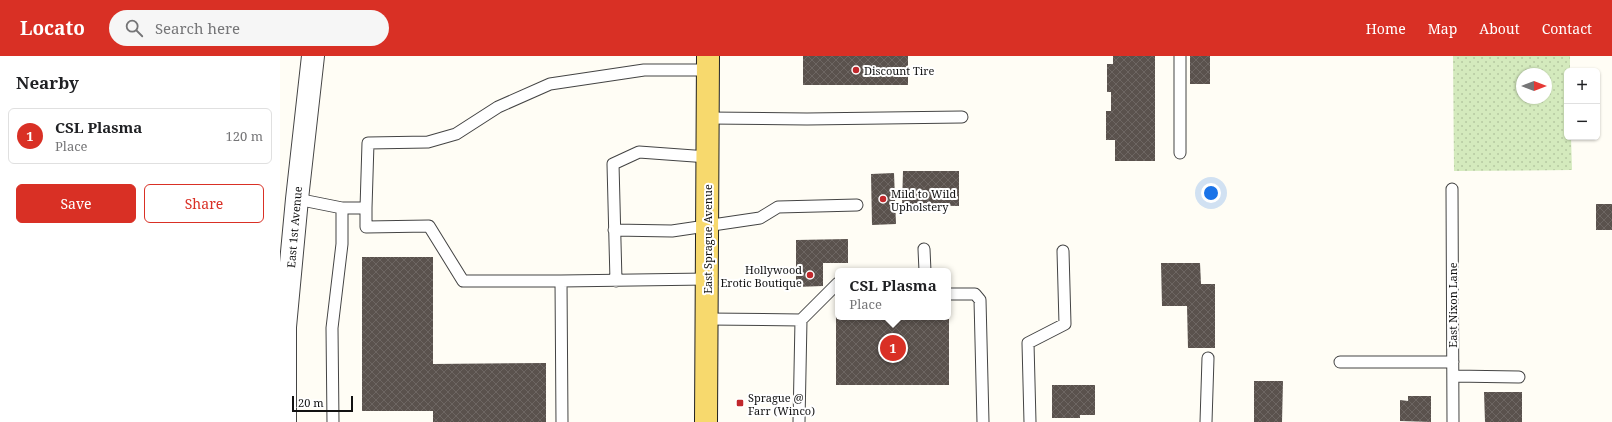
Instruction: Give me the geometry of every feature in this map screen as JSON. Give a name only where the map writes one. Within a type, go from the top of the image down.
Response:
[{"type":"main road","name":"East Sprague Avenue","points":[[706,422],[708,63]]},
{"type":"street","name":"East 1st Avenue","points":[[285,422],[285,328],[296,199],[313,56]]},
{"type":"lane","points":[[1180,56],[1180,153]]},
{"type":"lane","points":[[707,279],[616,281],[463,281],[429,226],[366,227],[366,208],[368,143],[428,142],[456,134],[498,107],[550,84],[644,70],[708,63]]},
{"type":"lane","points":[[708,118],[807,119],[962,117]]},
{"type":"lane","points":[[616,281],[613,164],[639,152],[708,157]]},
{"type":"lane","name":"East Nixon Lane","points":[[1452,189],[1453,422]]},
{"type":"lane","points":[[296,199],[342,208],[366,208]]},
{"type":"lane","points":[[614,230],[672,230],[707,226],[760,218],[778,207],[857,205]]},
{"type":"lane","points":[[333,422],[332,328],[342,244],[342,208]]},
{"type":"lane","points":[[924,249],[924,268]]},
{"type":"lane","points":[[1030,422],[1028,343],[1065,324],[1063,251]]},
{"type":"lane","points":[[561,281],[562,422]]},
{"type":"lane","points":[[799,422],[801,320],[835,286]]},
{"type":"lane","points":[[951,294],[975,294],[980,300],[983,422]]},
{"type":"lane","points":[[707,319],[801,320]]},
{"type":"lane","points":[[1206,422],[1208,358]]},
{"type":"lane","points":[[1340,362],[1452,362]]},
{"type":"lane","points":[[1452,376],[1519,377]]},
{"type":"green space","points":[[1453,56],[1570,56],[1570,68],[1564,68],[1564,140],[1571,140],[1572,170],[1454,171]]},
{"type":"building","name":"Discount Tire","points":[[803,56],[908,56],[908,85],[803,85]]},
{"type":"building","points":[[1113,56],[1155,56],[1155,161],[1115,161],[1115,140],[1106,140],[1106,111],[1111,111],[1111,92],[1107,92],[1107,64],[1113,64]]},
{"type":"building","points":[[1190,56],[1210,56],[1210,84],[1190,84]]},
{"type":"building","points":[[903,171],[959,171],[959,206],[902,205]]},
{"type":"building","name":"Mild to Wild Upholstery","points":[[894,173],[896,224],[872,225],[871,174]]},
{"type":"building","points":[[1596,204],[1612,204],[1612,230],[1596,230]]},
{"type":"building","name":"Hollywood Erotic Boutique","points":[[848,239],[848,263],[823,263],[823,286],[796,287],[796,240]]},
{"type":"building","points":[[362,257],[433,257],[433,364],[546,363],[546,422],[433,422],[433,411],[362,411]]},
{"type":"building","points":[[1161,263],[1200,263],[1201,284],[1215,284],[1215,348],[1188,348],[1187,306],[1162,306]]},
{"type":"building","points":[[836,320],[949,320],[949,385],[836,385]]},
{"type":"building","points":[[1254,381],[1283,381],[1282,422],[1254,422]]},
{"type":"building","points":[[1052,385],[1095,385],[1095,415],[1080,415],[1080,418],[1052,418]]},
{"type":"building","points":[[1484,392],[1522,392],[1522,422],[1485,422]]},
{"type":"building","points":[[1408,396],[1431,396],[1431,422],[1400,421],[1400,400],[1408,401]]},
{"type":"place","name":"Discount Tire","points":[[856,70]]},
{"type":"place","name":"Mild to Wild Upholstery","points":[[883,199]]},
{"type":"place","name":"Hollywood Erotic Boutique","points":[[810,275]]},
{"type":"place","name":"CSL Plasma","points":[[893,348]]},
{"type":"place","name":"Sprague @ Farr (Winco)","points":[[740,403]]}]
